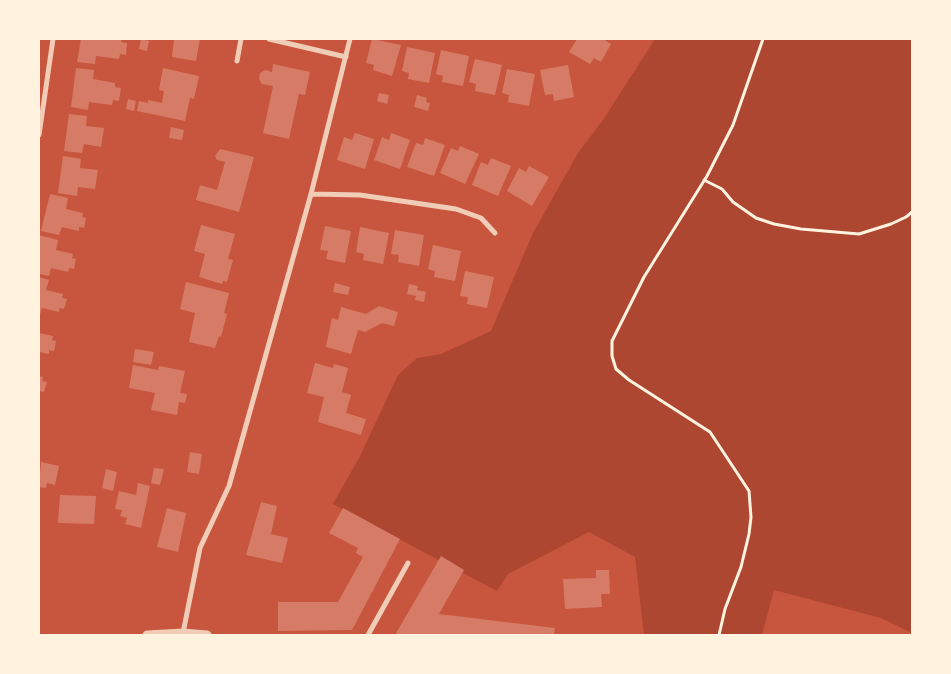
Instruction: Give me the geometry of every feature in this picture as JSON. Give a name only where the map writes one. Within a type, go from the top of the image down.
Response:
[{"type":"street","points":[[39,135],[53,39]]},
{"type":"street","points":[[237,61],[241,39]]},
{"type":"street","points":[[269,39],[346,57]]},
{"type":"street","points":[[183,633],[200,548],[229,486],[311,194],[350,39]]},
{"type":"street","points":[[311,194],[360,195],[456,208],[481,218],[495,232]]},
{"type":"street","points":[[368,635],[408,563]]},
{"type":"street","points":[[147,635],[183,633],[206,635]]},
{"type":"path","points":[[719,635],[725,608],[741,568],[749,534],[751,516],[749,491],[710,432],[629,380],[616,369],[612,356],[612,341],[636,292],[704,180],[733,125],[763,39]]},
{"type":"path","points":[[704,180],[722,190],[733,202],[756,218],[774,224],[801,229],[859,234],[885,227],[912,212]]},
{"type":"shaded area","points":[[655,39],[912,39],[912,633],[881,618],[774,590],[762,635],[644,635],[635,557],[589,532],[508,574],[497,591],[333,504],[360,456],[398,375],[417,358],[441,354],[491,331],[533,233],[578,153],[603,120]]},
{"type":"building","points":[[81,39],[122,39],[121,42],[127,43],[126,55],[120,54],[119,59],[96,56],[95,64],[77,62]]},
{"type":"building","points":[[141,39],[149,41],[147,51],[139,49]]},
{"type":"building","points":[[174,39],[200,39],[196,61],[172,57]]},
{"type":"building","points":[[372,39],[401,45],[392,76],[373,70],[374,65],[366,63]]},
{"type":"building","points":[[577,39],[603,39],[611,44],[601,62],[594,58],[590,64],[569,52]]},
{"type":"building","points":[[407,47],[435,53],[429,83],[408,79],[409,73],[402,71]]},
{"type":"building","points":[[441,50],[469,56],[463,86],[442,82],[443,76],[436,74]]},
{"type":"building","points":[[475,59],[502,65],[495,95],[475,91],[476,84],[469,82]]},
{"type":"building","points":[[273,64],[310,72],[305,95],[299,94],[289,139],[263,133],[273,86],[262,84],[259,79],[260,73],[265,70],[272,72]]},
{"type":"building","points":[[568,65],[574,97],[554,101],[553,94],[545,95],[540,70]]},
{"type":"building","points":[[76,68],[94,70],[93,79],[115,83],[115,87],[121,88],[119,101],[113,100],[112,105],[89,102],[88,110],[71,107]]},
{"type":"building","points":[[163,68],[199,76],[194,99],[190,98],[185,121],[137,111],[139,101],[148,103],[148,100],[162,103],[164,91],[159,90]]},
{"type":"building","points":[[507,69],[535,74],[529,106],[508,102],[509,95],[502,93]]},
{"type":"building","points":[[379,93],[389,95],[387,104],[377,101]]},
{"type":"building","points":[[417,95],[427,98],[426,102],[430,103],[428,111],[414,107]]},
{"type":"building","points":[[128,99],[136,101],[134,111],[126,109]]},
{"type":"building","points":[[69,114],[87,116],[86,126],[104,128],[101,147],[84,144],[82,153],[64,151]]},
{"type":"building","points":[[171,127],[184,130],[182,140],[169,138]]},
{"type":"building","points":[[355,133],[374,139],[365,169],[337,160],[344,137],[352,140]]},
{"type":"building","points":[[391,133],[410,140],[400,169],[374,160],[382,137],[389,140]]},
{"type":"building","points":[[425,138],[445,145],[434,176],[407,167],[416,143],[423,145]]},
{"type":"building","points":[[460,146],[479,154],[465,184],[440,173],[451,148],[458,151]]},
{"type":"building","points":[[220,149],[254,157],[239,212],[196,200],[200,185],[217,190],[225,162],[217,160],[215,156]]},
{"type":"building","points":[[63,156],[81,159],[80,168],[98,170],[95,189],[78,187],[77,196],[58,193]]},
{"type":"building","points":[[491,158],[511,166],[498,196],[472,185],[481,162],[488,165]]},
{"type":"building","points":[[529,166],[549,177],[532,206],[507,191],[519,168],[526,172]]},
{"type":"building","points":[[50,194],[68,198],[66,209],[83,213],[82,217],[86,218],[84,228],[79,227],[79,231],[62,227],[59,235],[41,231]]},
{"type":"building","points":[[201,225],[235,234],[228,259],[233,260],[227,282],[223,281],[222,284],[199,277],[205,254],[194,251]]},
{"type":"building","points":[[325,226],[351,231],[345,263],[326,259],[328,251],[320,250]]},
{"type":"building","points":[[360,227],[389,233],[383,264],[363,260],[364,254],[356,252]]},
{"type":"building","points":[[395,230],[424,235],[419,266],[398,262],[399,255],[391,254]]},
{"type":"building","points":[[39,235],[58,240],[56,250],[73,254],[72,258],[76,259],[74,269],[69,268],[68,272],[51,268],[49,276],[39,274]]},
{"type":"building","points":[[433,245],[461,251],[455,281],[434,277],[435,271],[428,269]]},
{"type":"building","points":[[465,271],[494,277],[487,308],[467,304],[468,297],[460,296]]},
{"type":"building","points":[[39,277],[49,280],[46,290],[63,294],[62,298],[67,299],[64,309],[60,308],[59,312],[42,308],[39,318]]},
{"type":"building","points":[[186,282],[229,293],[224,313],[227,314],[221,337],[219,336],[215,348],[189,342],[195,313],[180,309]]},
{"type":"building","points":[[335,283],[350,287],[348,295],[333,292]]},
{"type":"building","points":[[409,284],[418,286],[417,290],[426,292],[424,302],[415,300],[416,296],[407,294]]},
{"type":"building","points":[[379,306],[398,312],[394,326],[382,323],[365,332],[358,330],[351,354],[326,347],[332,318],[338,320],[341,307],[366,314]]},
{"type":"building","points":[[39,333],[53,336],[52,340],[56,341],[54,351],[49,350],[49,354],[39,352]]},
{"type":"building","points":[[135,349],[154,352],[151,365],[133,362]]},
{"type":"building","points":[[315,363],[333,368],[334,364],[348,368],[342,392],[351,395],[346,413],[366,419],[361,435],[318,422],[324,397],[307,393]]},
{"type":"building","points":[[133,365],[158,370],[159,366],[185,371],[180,393],[187,394],[185,403],[179,402],[177,415],[151,410],[155,393],[129,388]]},
{"type":"building","points":[[39,376],[43,377],[42,381],[47,382],[44,392],[39,391]]},
{"type":"building","points":[[190,452],[202,454],[199,474],[187,472]]},
{"type":"building","points":[[41,462],[59,466],[55,485],[47,483],[46,488],[39,487]]},
{"type":"building","points":[[154,468],[164,469],[160,485],[151,483]]},
{"type":"building","points":[[106,469],[117,472],[113,491],[102,488]]},
{"type":"building","points":[[138,483],[150,486],[141,528],[125,524],[127,518],[120,516],[122,510],[115,509],[119,491],[136,495]]},
{"type":"building","points":[[60,495],[96,496],[94,524],[58,523]]},
{"type":"building","points":[[261,502],[277,506],[271,534],[288,538],[282,563],[246,555]]},
{"type":"building","points":[[167,508],[186,513],[178,552],[157,547]]},
{"type":"building","points":[[343,508],[400,539],[352,630],[278,631],[278,602],[338,602],[363,557],[356,553],[358,548],[329,533]]},
{"type":"building","points":[[441,556],[464,570],[439,614],[555,628],[554,635],[395,635]]},
{"type":"building","points":[[596,570],[609,570],[610,594],[601,594],[602,607],[565,609],[563,579],[596,578]]}]
